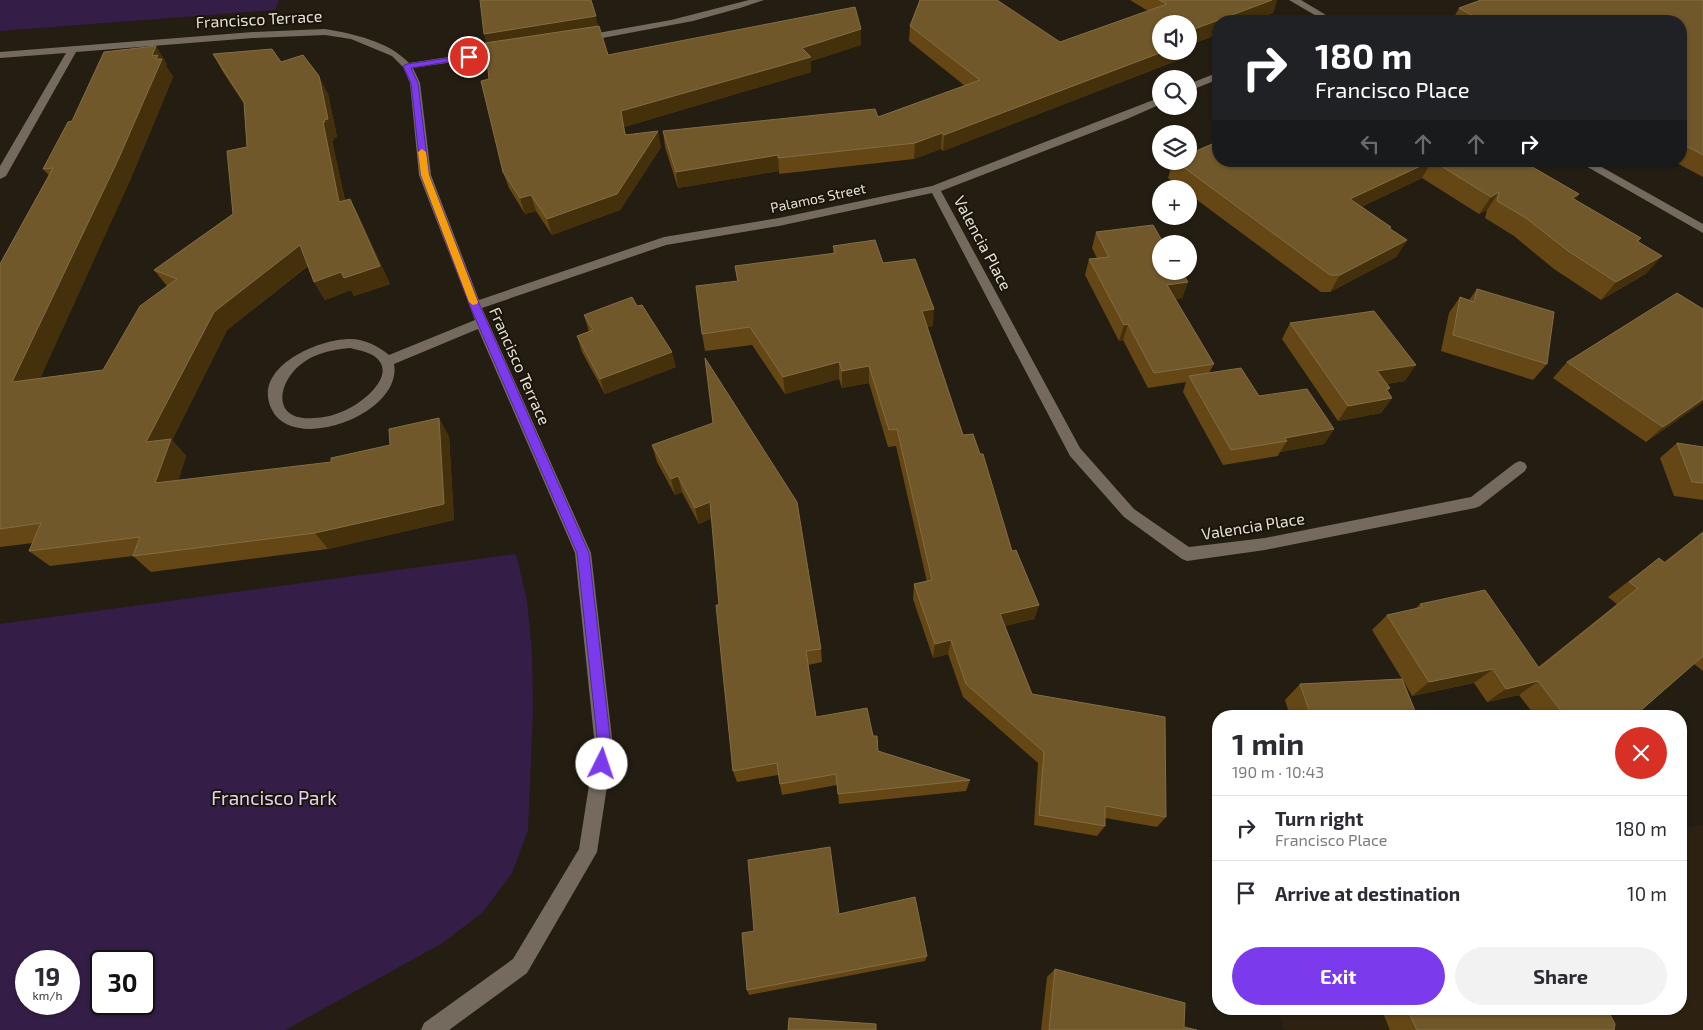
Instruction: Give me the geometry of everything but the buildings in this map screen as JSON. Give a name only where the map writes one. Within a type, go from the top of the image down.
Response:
[{"type":"street","points":[[567,41],[654,28],[713,14],[759,0]]},
{"type":"street","points":[[1294,0],[1320,15]]},
{"type":"street","name":"Francisco Terrace","points":[[0,55],[261,34],[325,32],[353,37],[377,45],[395,54],[407,66],[415,83],[425,175],[475,306],[583,553],[604,746],[588,852],[520,966],[431,1030]]},
{"type":"street","points":[[0,176],[73,49]]},
{"type":"street","points":[[407,66],[519,49]]},
{"type":"street","points":[[1197,85],[1212,78]]},
{"type":"street","name":"Palamos Street","points":[[475,306],[664,241],[779,222],[935,189],[1123,117],[1152,104]]},
{"type":"street","points":[[1593,167],[1703,229]]},
{"type":"street","name":"Valencia Place","points":[[935,189],[1075,452],[1129,513],[1187,554],[1265,544],[1475,502],[1520,467]]},
{"type":"street","points":[[388,361],[482,322]]},
{"type":"street","points":[[350,343],[366,345],[379,351],[388,361],[390,373],[386,386],[376,400],[361,411],[343,420],[323,424],[304,424],[289,420],[278,411],[274,399],[275,386],[283,372],[312,351],[331,345],[350,343]]},
{"type":"shaded area","points":[[1703,825],[1703,1030],[1284,1030],[1278,1015],[1687,1015],[1687,828]]},
{"type":"green space","points":[[0,0],[279,0],[275,10],[0,31]]},
{"type":"green space","name":"Francisco Park","points":[[516,554],[527,601],[532,652],[533,709],[528,830],[512,873],[482,913],[441,944],[285,1030],[0,1030],[0,624]]},
{"type":"slow traffic","points":[[422,152],[425,175],[473,302]]},
{"type":"route","points":[[469,57],[407,66],[415,83],[425,175],[475,306],[583,553],[604,746],[602,764]]}]
